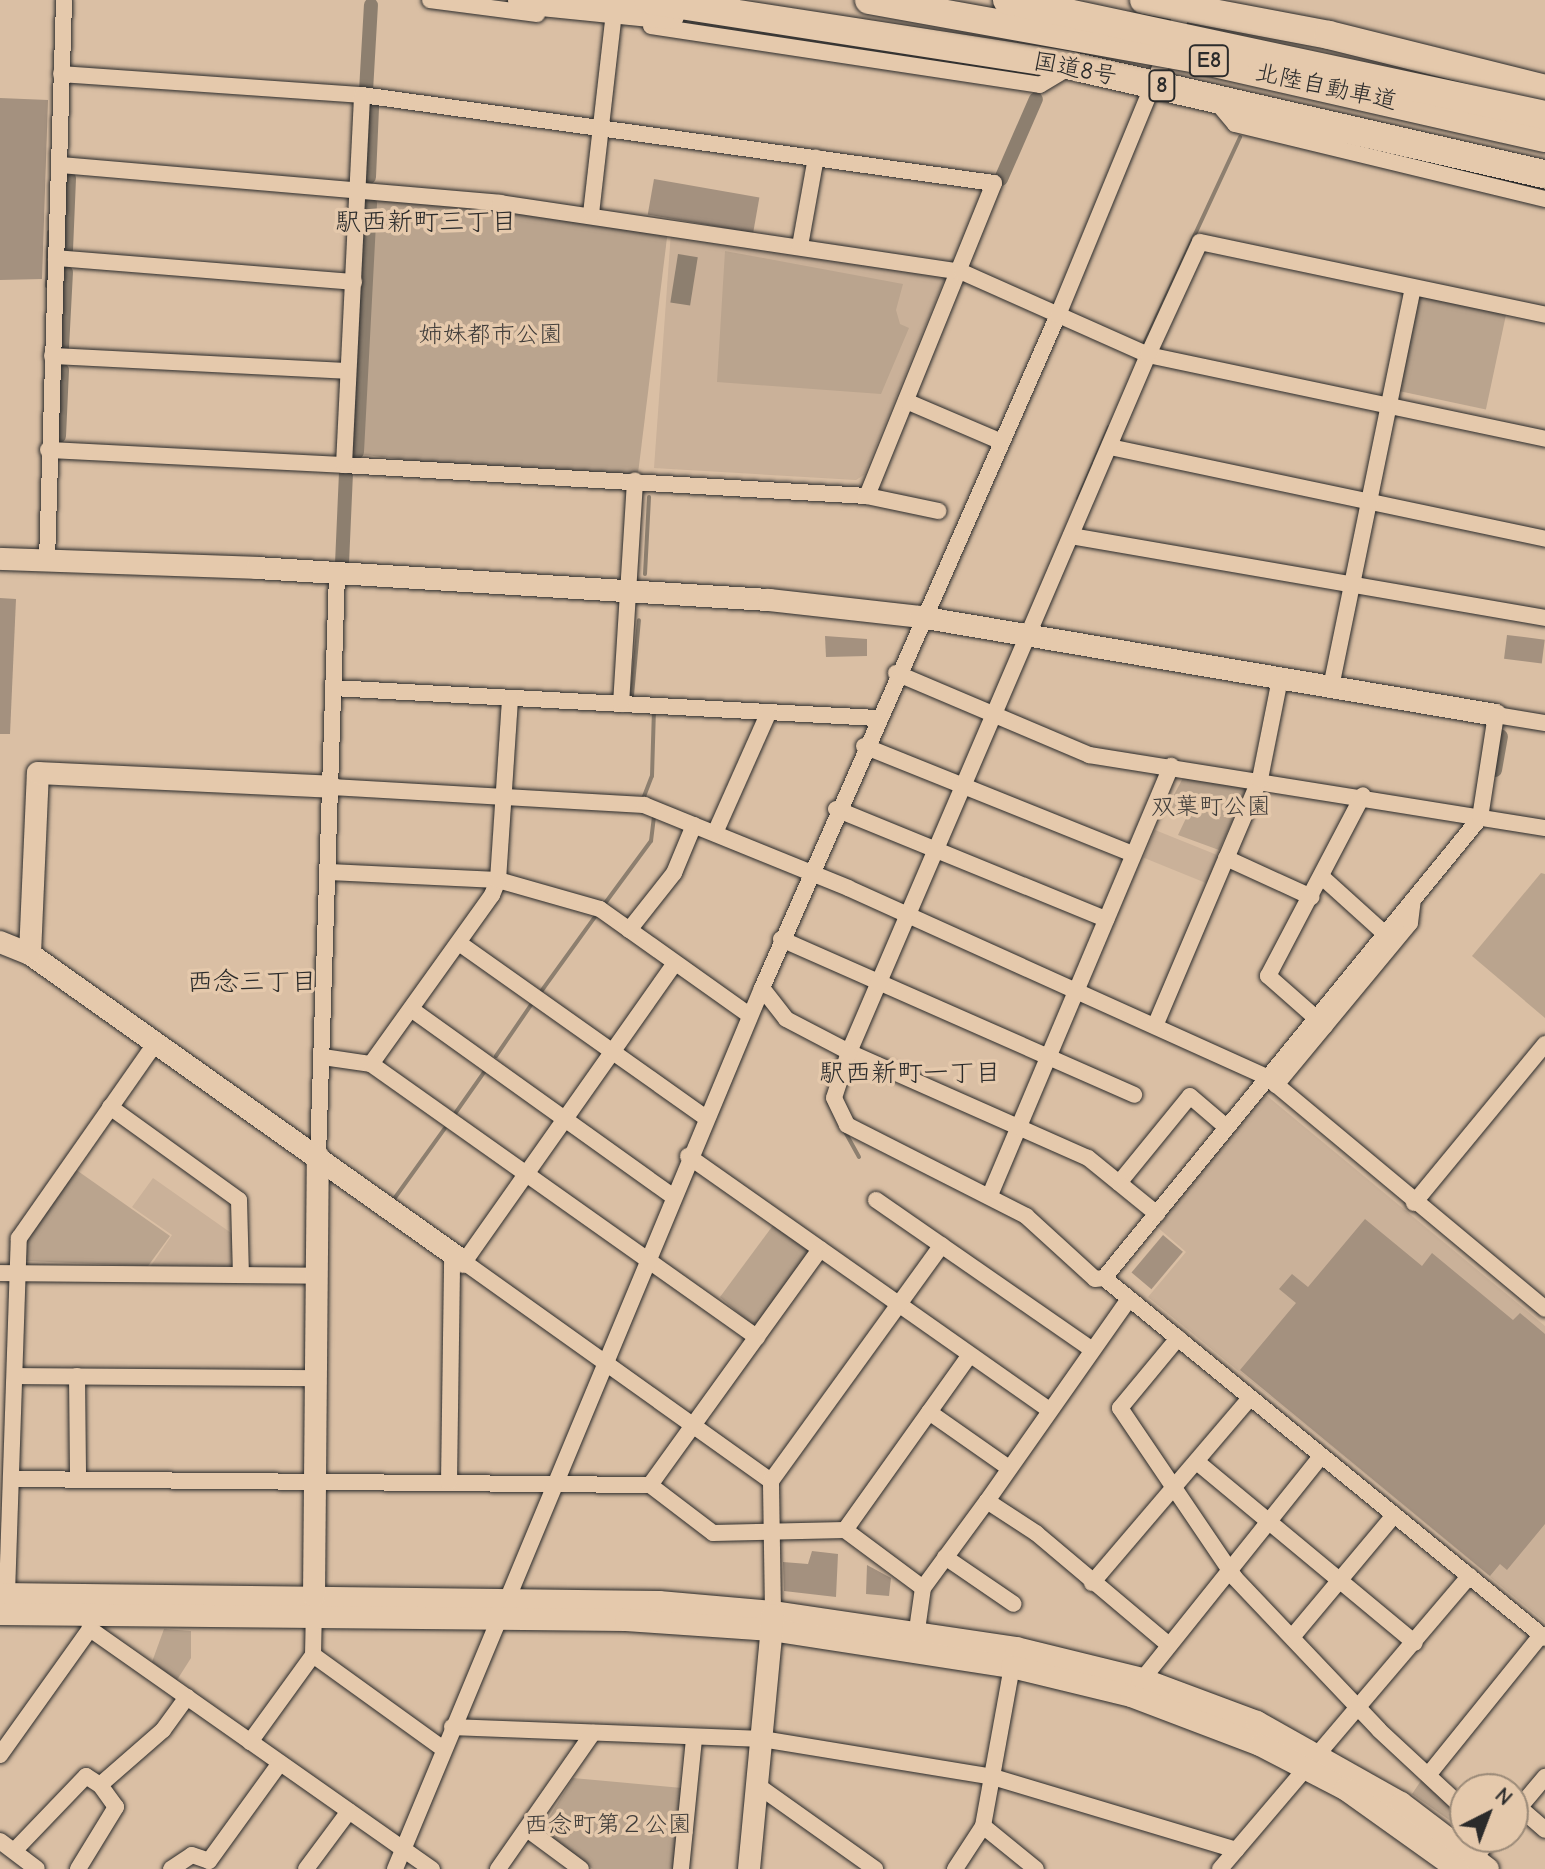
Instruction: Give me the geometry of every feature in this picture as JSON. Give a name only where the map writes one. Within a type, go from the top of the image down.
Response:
[{"type":"highway","name":"8","points":[[522,0],[726,20],[774,19]]},
{"type":"highway","name":"国道8号","points":[[648,0],[1072,66],[1210,95],[1545,174]]},
{"type":"highway","name":"北陸自動車道","points":[[869,0],[1197,59],[1545,138]]},
{"type":"highway","name":"北陸自動車道","points":[[1007,0],[1545,115]]},
{"type":"highway","points":[[1144,0],[1186,4],[1329,35],[1545,89]]},
{"type":"street","points":[[47,561],[64,0]]},
{"type":"street","points":[[430,0],[700,32],[1040,85],[1072,66]]},
{"type":"street","points":[[395,1869],[442,1748],[688,1156],[920,617],[1058,315],[1156,85],[1186,4]]},
{"type":"street","points":[[700,32],[726,20]]},
{"type":"street","points":[[591,214],[613,22]]},
{"type":"street","points":[[874,58],[877,51],[940,46]]},
{"type":"street","points":[[61,74],[362,95],[602,124],[994,183],[962,272],[867,496]]},
{"type":"street","points":[[344,465],[362,95]]},
{"type":"street","points":[[1210,95],[1235,124],[1545,199]]},
{"type":"street","points":[[1368,155],[1378,148],[1445,150]]},
{"type":"street","points":[[800,246],[816,157]]},
{"type":"street","points":[[60,165],[359,189],[591,214],[962,272],[1148,355],[1545,439]]},
{"type":"street","points":[[1521,192],[1532,183],[1545,186]]},
{"type":"street","points":[[1496,715],[1480,818],[1384,933],[1349,985],[1272,1081],[1225,1126],[1104,1278],[1095,1279],[1026,1216],[990,1195],[847,1125],[834,1098],[845,1050],[1200,242],[1545,315]]},
{"type":"street","points":[[56,258],[354,282]]},
{"type":"street","points":[[1331,687],[1374,502],[1413,288]]},
{"type":"street","points":[[52,356],[348,371]]},
{"type":"street","points":[[906,401],[1000,441]]},
{"type":"street","points":[[1110,447],[1545,539]]},
{"type":"street","points":[[48,450],[635,480],[867,496],[938,511]]},
{"type":"street","points":[[621,704],[635,480]]},
{"type":"street","points":[[1071,536],[1545,618]]},
{"type":"street","points":[[0,559],[628,589],[920,617],[1545,723]]},
{"type":"street","points":[[250,1742],[313,1655],[318,1156],[337,574]]},
{"type":"street","points":[[896,673],[1089,755],[1363,795],[1545,828]]},
{"type":"street","points":[[1155,1026],[1260,779],[1280,679]]},
{"type":"street","points":[[333,688],[876,718]]},
{"type":"street","points":[[371,1064],[459,943],[498,880],[510,699]]},
{"type":"street","points":[[715,833],[768,714]]},
{"type":"street","points":[[864,746],[1133,854]]},
{"type":"street","points":[[990,1195],[1171,766]]},
{"type":"street","points":[[30,954],[38,773],[644,805],[809,872],[1272,1081],[1414,1203],[1545,1309]]},
{"type":"street","points":[[1320,1022],[1268,976],[1363,795]]},
{"type":"street","points":[[836,809],[1106,919]]},
{"type":"street","points":[[629,930],[674,873],[694,825]]},
{"type":"street","points":[[1226,858],[1311,897]]},
{"type":"street","points":[[329,872],[498,880],[600,909],[749,1015]]},
{"type":"street","points":[[1322,877],[1384,933]]},
{"type":"street","points":[[1349,985],[1410,923],[1413,899]]},
{"type":"street","points":[[781,939],[1134,1095]]},
{"type":"street","points":[[0,942],[30,954],[156,1042],[694,1423],[771,1481]]},
{"type":"street","points":[[459,943],[705,1117]]},
{"type":"street","points":[[449,1482],[458,1258],[526,1174],[675,963]]},
{"type":"street","points":[[762,988],[786,1019],[845,1050],[1088,1158],[1157,1214]]},
{"type":"street","points":[[411,1009],[672,1196]]},
{"type":"street","points":[[156,1042],[22,1231],[12,1479],[2,1601],[90,1613],[314,1606],[500,1607],[917,1630],[1136,1687],[1310,1759],[1471,1866]]},
{"type":"street","points":[[1414,1203],[1541,1055]]},
{"type":"street","points":[[323,1057],[371,1064],[757,1337]]},
{"type":"street","points":[[1119,1183],[1190,1096],[1225,1126]]},
{"type":"street","points":[[110,1107],[239,1200],[241,1275]]},
{"type":"street","points":[[688,1156],[1049,1410]]},
{"type":"street","points":[[876,1200],[1091,1349]]},
{"type":"street","points":[[749,1869],[773,1621],[771,1481],[942,1245]]},
{"type":"street","points":[[650,1485],[820,1249]]},
{"type":"street","points":[[0,1273],[316,1276]]},
{"type":"street","points":[[1104,1278],[1543,1636],[1429,1774]]},
{"type":"street","points":[[917,1630],[923,1588],[1129,1299]]},
{"type":"street","points":[[1178,1338],[1120,1408],[1171,1490],[1229,1569],[1359,1707],[1449,1794]]},
{"type":"street","points":[[845,1530],[970,1355]]},
{"type":"street","points":[[15,1376],[315,1378]]},
{"type":"street","points":[[77,1376],[78,1479]]},
{"type":"street","points":[[1092,1583],[1250,1398]]},
{"type":"street","points":[[929,1412],[1009,1468]]},
{"type":"street","points":[[1136,1687],[1321,1456]]},
{"type":"street","points":[[1197,1462],[1415,1643]]},
{"type":"street","points":[[12,1479],[449,1482],[553,1479],[650,1485],[713,1533],[845,1530],[923,1588]]},
{"type":"street","points":[[987,1501],[1168,1644]]},
{"type":"street","points":[[1293,1636],[1394,1515]]},
{"type":"street","points":[[945,1557],[1014,1604]]},
{"type":"street","points":[[1220,1869],[1310,1759],[1415,1643],[1469,1576]]},
{"type":"street","points":[[90,1613],[187,1697],[432,1869]]},
{"type":"street","points":[[0,1755],[90,1613]]},
{"type":"street","points":[[773,1621],[1012,1667],[1136,1687]]},
{"type":"street","points":[[313,1655],[442,1748]]},
{"type":"street","points":[[955,1869],[983,1826],[1012,1667]]},
{"type":"street","points":[[100,1785],[163,1730],[187,1697]]},
{"type":"street","points":[[452,1727],[694,1739],[762,1739],[993,1777],[1236,1850]]},
{"type":"street","points":[[498,1869],[593,1733]]},
{"type":"street","points":[[681,1869],[694,1739]]},
{"type":"street","points":[[171,1869],[192,1855],[209,1861],[280,1763]]},
{"type":"street","points":[[33,1868],[7,1846],[86,1776],[100,1785],[116,1807],[78,1869]]},
{"type":"street","points":[[1529,1796],[1545,1777]]},
{"type":"street","points":[[757,1785],[875,1869]]},
{"type":"street","points":[[306,1869],[349,1811]]},
{"type":"street","points":[[983,1826],[1036,1869]]},
{"type":"street","points":[[527,1829],[581,1869]]},
{"type":"shaded area","points":[[671,232],[946,275],[864,475],[856,480],[654,468]]},
{"type":"shaded area","points":[[678,254],[698,257],[690,306],[670,302]]},
{"type":"shaded area","points":[[1155,830],[1221,857],[1210,884],[1144,858]]},
{"type":"shaded area","points":[[1265,1094],[1545,1326],[1545,1622],[1148,1297],[1186,1252],[1156,1226]]},
{"type":"shaded area","points":[[153,1178],[234,1235],[230,1266],[150,1267],[172,1235],[132,1207]]},
{"type":"green space","name":"姉妹都市公園","points":[[373,195],[668,231],[636,488],[341,452]]},
{"type":"green space","points":[[725,251],[903,284],[896,310],[900,324],[909,328],[881,394],[717,382]]},
{"type":"green space","points":[[1419,296],[1506,315],[1486,409],[1399,391]]},
{"type":"green space","name":"双葉町公園","points":[[1184,776],[1247,789],[1219,850],[1178,835],[1188,814],[1168,806]]},
{"type":"green space","points":[[1541,873],[1545,874],[1545,1018],[1472,956]]},
{"type":"green space","points":[[75,1169],[170,1236],[148,1266],[25,1261],[26,1239]]},
{"type":"green space","points":[[777,1220],[813,1252],[760,1322],[751,1324],[720,1297]]},
{"type":"green space","points":[[164,1629],[191,1631],[191,1658],[177,1680],[152,1662]]},
{"type":"green space","points":[[1427,1772],[1449,1793],[1449,1820],[1412,1794]]},
{"type":"green space","name":"西念町第２公園","points":[[573,1778],[682,1788],[674,1869],[593,1869],[540,1832]]},
{"type":"building","points":[[0,98],[48,100],[42,279],[0,280]]},
{"type":"building","points":[[654,179],[759,198],[753,233],[648,214]]},
{"type":"building","points":[[0,598],[16,599],[10,734],[0,734]]},
{"type":"building","points":[[1507,635],[1545,640],[1542,663],[1504,659]]},
{"type":"building","points":[[825,636],[867,639],[867,656],[826,657]]},
{"type":"building","points":[[1365,1219],[1422,1266],[1432,1253],[1513,1320],[1520,1313],[1545,1334],[1545,1524],[1507,1570],[1500,1564],[1490,1576],[1240,1370],[1296,1303],[1279,1289],[1292,1274],[1308,1287]]},
{"type":"building","points":[[1163,1235],[1183,1252],[1151,1289],[1132,1273]]},
{"type":"building","points":[[812,1551],[838,1554],[836,1597],[784,1591],[783,1562],[808,1564]]},
{"type":"building","points":[[867,1565],[891,1578],[889,1596],[866,1594]]},
{"type":"waterway","points":[[366,91],[371,5]]},
{"type":"waterway","points":[[1001,179],[1036,99]]},
{"type":"waterway","points":[[369,177],[372,107]]},
{"type":"waterway","points":[[1145,342],[1240,137]]},
{"type":"waterway","points":[[66,250],[69,178]]},
{"type":"waterway","points":[[357,452],[370,203]]},
{"type":"waterway","points":[[47,286],[49,232]]},
{"type":"waterway","points":[[62,348],[66,272]]},
{"type":"waterway","points":[[59,436],[62,370]]},
{"type":"waterway","points":[[1078,499],[1109,427]]},
{"type":"waterway","points":[[342,564],[346,474]]},
{"type":"waterway","points":[[645,574],[649,497]]},
{"type":"waterway","points":[[632,695],[639,620]]},
{"type":"waterway","points":[[643,799],[652,776],[654,710]]},
{"type":"waterway","points":[[1495,770],[1501,737]]},
{"type":"waterway","points":[[603,906],[651,841],[654,816]]},
{"type":"waterway","points":[[540,993],[597,914]]},
{"type":"waterway","points":[[496,1056],[533,1002]]},
{"type":"waterway","points":[[454,1115],[487,1068]]},
{"type":"waterway","points":[[828,1101],[859,1157]]},
{"type":"waterway","points":[[394,1199],[445,1128]]},
{"type":"district","name":"駅西新町三丁目","points":[[426,223]]},
{"type":"district","name":"西念三丁目","points":[[252,983]]},
{"type":"district","name":"駅西新町一丁目","points":[[910,1074]]}]
